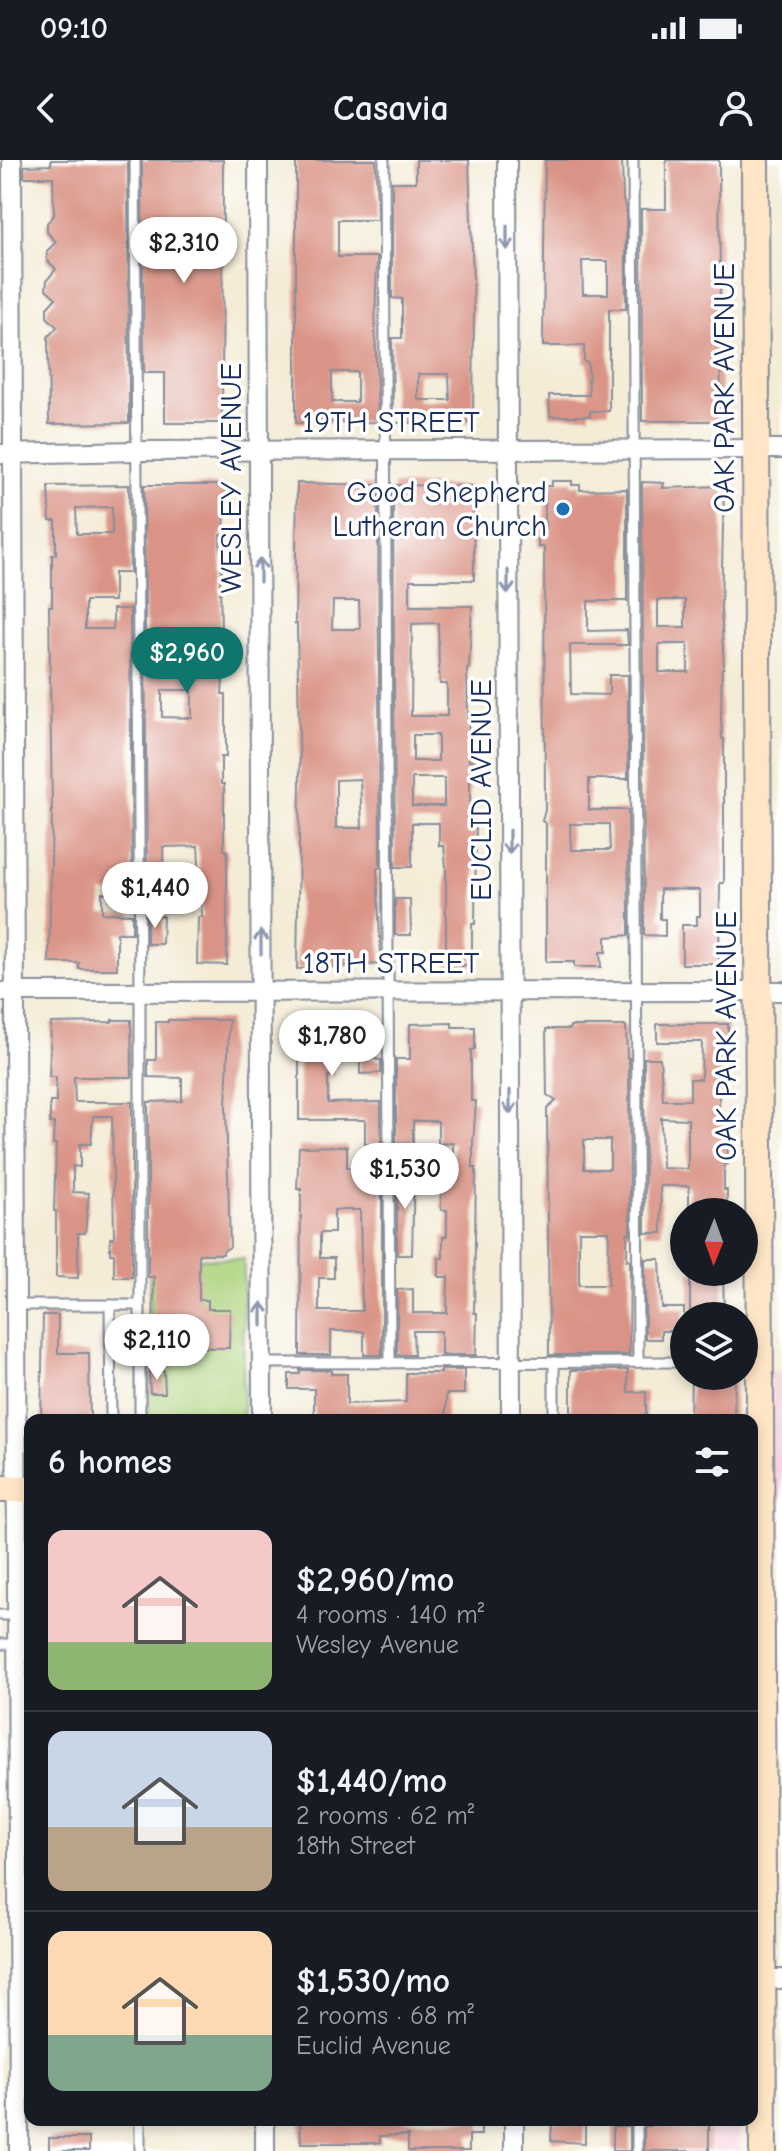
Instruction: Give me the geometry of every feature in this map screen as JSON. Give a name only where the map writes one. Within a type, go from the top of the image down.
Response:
[{"type":"street","points":[[12,160],[6,454],[8,992],[16,1305],[16,1615],[9,1644],[19,2151]]},
{"type":"street","name":"WESLEY AVENUE","points":[[258,160],[262,1414]]},
{"type":"street","name":"EUCLID AVENUE","points":[[507,160],[511,1414]]},
{"type":"street","name":"OAK PARK AVENUE","points":[[755,160],[769,449],[770,990],[755,1302]]},
{"type":"street","name":"19TH STREET","points":[[6,454],[769,449]]},
{"type":"street","name":"18TH STREET","points":[[8,992],[770,990]]},
{"type":"street","name":"OAK PARK AVENUE","points":[[755,1390],[757,1414]]},
{"type":"street","name":"OAK PARK AVENUE","points":[[758,1420],[765,1487],[766,1979],[763,2151]]},
{"type":"street","points":[[265,2126],[265,2151]]},
{"type":"street","points":[[514,2126],[514,2151]]},
{"type":"lane","points":[[135,160],[140,1414]]},
{"type":"lane","points":[[384,160],[390,1363]]},
{"type":"lane","points":[[633,160],[638,1362]]},
{"type":"lane","points":[[16,1305],[140,1305]]},
{"type":"lane","points":[[110,1305],[111,1414]]},
{"type":"lane","points":[[554,1362],[554,1414]]},
{"type":"lane","points":[[262,1363],[670,1362]]},
{"type":"lane","points":[[140,2126],[140,2151]]},
{"type":"lane","points":[[637,2126],[637,2151]]},
{"type":"shaded area","points":[[782,1371],[782,1559],[764,1559],[763,1372]]},
{"type":"shaded area","points":[[643,2126],[740,2126],[740,2151],[643,2151]]},
{"type":"green space","points":[[150,1258],[244,1259],[243,1414],[148,1414]]},
{"type":"building","points":[[51,160],[128,160],[129,423],[49,424],[48,337],[57,327],[47,317],[47,308],[56,298],[46,289],[47,280],[56,269],[47,260],[47,251],[56,242],[47,232],[47,223],[54,215],[53,177],[24,177],[24,166],[51,165]]},
{"type":"building","points":[[142,160],[223,160],[222,423],[165,423],[165,373],[144,373]]},
{"type":"building","points":[[296,160],[376,160],[377,220],[338,220],[338,257],[377,257],[375,326],[378,422],[296,423]],"holes":[[[332,372],[357,372],[357,402],[332,402]]]},
{"type":"building","points":[[416,160],[469,160],[474,311],[473,422],[393,423],[392,338],[402,338],[402,299],[392,298],[392,182],[416,182]],"holes":[[[418,374],[449,374],[450,400],[418,400]]]},
{"type":"building","points":[[545,160],[622,160],[626,209],[626,309],[609,309],[609,411],[590,411],[590,416],[550,416],[549,395],[589,395],[588,363],[584,362],[584,346],[543,346]],"holes":[[[582,261],[608,261],[608,294],[583,294]]]},
{"type":"building","points":[[666,160],[719,160],[721,421],[642,421],[641,209],[666,209]]},
{"type":"building","points":[[552,481],[572,481],[572,485],[580,485],[580,490],[627,489],[627,601],[588,601],[588,631],[627,630],[628,645],[570,645],[571,694],[609,695],[609,675],[628,675],[628,779],[589,779],[589,810],[628,810],[629,935],[606,937],[606,952],[600,952],[601,967],[574,967],[574,962],[546,962],[546,824],[542,821],[545,810],[544,547],[538,547],[538,531],[545,528],[545,486],[552,486]],"holes":[[[570,824],[609,824],[610,850],[571,850]]]},
{"type":"building","points":[[642,482],[664,483],[663,488],[724,486],[721,716],[724,739],[724,883],[720,883],[719,964],[682,964],[682,925],[697,925],[700,890],[660,889],[660,919],[665,919],[665,936],[644,935]],"holes":[[[658,600],[685,600],[685,627],[658,627]],[[659,644],[688,644],[688,672],[659,672]]]},
{"type":"building","points":[[297,483],[378,485],[380,867],[377,869],[381,964],[297,969],[300,784],[295,624]],"holes":[[[333,601],[359,601],[360,629],[332,629]],[[360,779],[362,828],[336,828],[336,780]]]},
{"type":"building","points":[[129,485],[130,573],[114,573],[114,601],[85,601],[85,629],[113,629],[113,609],[130,609],[132,893],[102,893],[102,913],[132,914],[132,933],[117,933],[117,969],[79,969],[79,963],[49,963],[52,812],[49,606],[52,606],[56,521],[50,521],[48,486]],"holes":[[[112,507],[112,534],[77,534],[76,508]]]},
{"type":"building","points":[[144,485],[226,485],[224,535],[220,535],[220,578],[221,629],[224,629],[225,652],[222,694],[226,694],[226,757],[221,757],[221,784],[224,784],[224,850],[227,850],[227,965],[197,964],[198,917],[202,917],[198,846],[163,847],[164,891],[147,892]],"holes":[[[162,690],[192,690],[192,718],[162,717]]]},
{"type":"building","points":[[393,485],[473,486],[474,580],[410,580],[410,606],[472,606],[467,668],[469,761],[474,761],[474,778],[470,778],[470,806],[473,806],[473,827],[476,827],[472,965],[446,966],[446,868],[444,846],[439,846],[439,823],[412,823],[412,867],[395,867]],"holes":[[[438,623],[440,684],[447,684],[447,716],[411,716],[412,624]],[[413,735],[438,735],[438,761],[413,761]],[[412,778],[444,778],[444,806],[412,806]]]},
{"type":"building","points":[[395,899],[410,899],[411,935],[395,935]]},
{"type":"building","points":[[147,915],[163,916],[162,944],[147,944]]},
{"type":"building","points":[[131,1020],[132,1077],[74,1077],[75,1102],[132,1102],[132,1277],[114,1277],[114,1254],[110,1254],[110,1238],[114,1238],[112,1116],[93,1116],[91,1144],[80,1144],[80,1167],[73,1166],[73,1192],[89,1193],[85,1233],[78,1233],[78,1278],[56,1277],[56,1144],[53,1144],[54,1123],[50,1123],[50,1102],[56,1102],[56,1077],[49,1077],[51,1023]]},
{"type":"building","points":[[229,1020],[226,1109],[230,1247],[223,1254],[199,1254],[199,1300],[208,1300],[208,1309],[230,1309],[229,1348],[153,1347],[154,1277],[148,1277],[148,1102],[182,1101],[182,1078],[148,1077],[148,1060],[156,1060],[156,1022]]},
{"type":"building","points":[[452,1023],[452,1027],[475,1027],[475,1049],[471,1050],[471,1101],[476,1101],[473,1168],[476,1168],[476,1355],[441,1355],[441,1331],[413,1331],[414,1355],[397,1355],[397,1290],[413,1289],[413,1313],[447,1313],[448,1277],[439,1277],[443,1237],[447,1236],[447,1210],[441,1210],[441,1176],[443,1168],[453,1168],[453,1143],[438,1144],[438,1121],[413,1121],[413,1144],[396,1144],[396,1059],[410,1059],[410,1024]]},
{"type":"building","points":[[657,1024],[728,1024],[728,1041],[724,1041],[724,1095],[719,1095],[719,1124],[727,1124],[728,1164],[724,1164],[724,1190],[727,1190],[727,1198],[689,1198],[689,1186],[660,1186],[662,1233],[645,1233],[644,1058],[660,1058],[663,1100],[690,1100],[690,1079],[701,1079],[702,1042],[657,1042]],"holes":[[[661,1118],[688,1119],[688,1169],[662,1168]]]},
{"type":"building","points":[[299,1025],[367,1025],[367,1046],[333,1047],[333,1076],[328,1076],[328,1103],[381,1102],[381,1144],[365,1144],[365,1120],[299,1120]]},
{"type":"building","points":[[570,1026],[626,1026],[629,1058],[629,1355],[549,1355],[547,1109],[556,1101],[547,1095],[546,1029],[570,1029]],"holes":[[[584,1140],[610,1140],[610,1169],[584,1169]],[[579,1231],[609,1231],[608,1285],[579,1285]]]},
{"type":"building","points":[[360,1057],[381,1060],[381,1073],[360,1074]]},
{"type":"building","points":[[347,1146],[347,1168],[382,1168],[382,1355],[364,1355],[364,1332],[331,1331],[331,1355],[300,1355],[299,1147]],"holes":[[[334,1210],[360,1210],[362,1311],[319,1311],[319,1278],[334,1278],[334,1258],[320,1258],[320,1233],[334,1233]]]},
{"type":"building","points":[[397,1168],[414,1170],[412,1255],[397,1255]]},
{"type":"building","points":[[645,1259],[660,1259],[662,1308],[670,1308],[670,1331],[661,1331],[661,1339],[645,1339]]},
{"type":"building","points":[[690,1286],[723,1286],[724,1302],[690,1302]]},
{"type":"building","points":[[43,1315],[58,1315],[58,1353],[89,1353],[90,1414],[41,1414]]},
{"type":"building","points":[[300,1370],[331,1370],[331,1374],[347,1374],[347,1404],[406,1402],[406,1373],[441,1373],[441,1370],[464,1370],[464,1394],[446,1394],[446,1414],[314,1414],[314,1389],[289,1389],[289,1374],[300,1374]]},
{"type":"building","points":[[571,1370],[628,1370],[628,1392],[646,1392],[646,1414],[571,1414]]},
{"type":"building","points":[[149,1371],[164,1371],[165,1393],[150,1393]]},
{"type":"building","points":[[691,1390],[735,1390],[734,1414],[690,1414]]},
{"type":"building","points":[[300,2126],[481,2126],[481,2135],[469,2135],[469,2151],[408,2151],[408,2135],[380,2136],[380,2143],[301,2143]]},
{"type":"building","points":[[552,2126],[585,2126],[585,2143],[551,2141]]},
{"type":"building","points":[[613,2126],[630,2126],[630,2151],[613,2151]]},
{"type":"building","points":[[644,2126],[709,2126],[709,2151],[644,2151]]},
{"type":"building","points":[[49,2138],[89,2138],[89,2151],[49,2151]]},
{"type":"place","name":"Good Shepherd Lutheran Church","points":[[563,509]]}]
